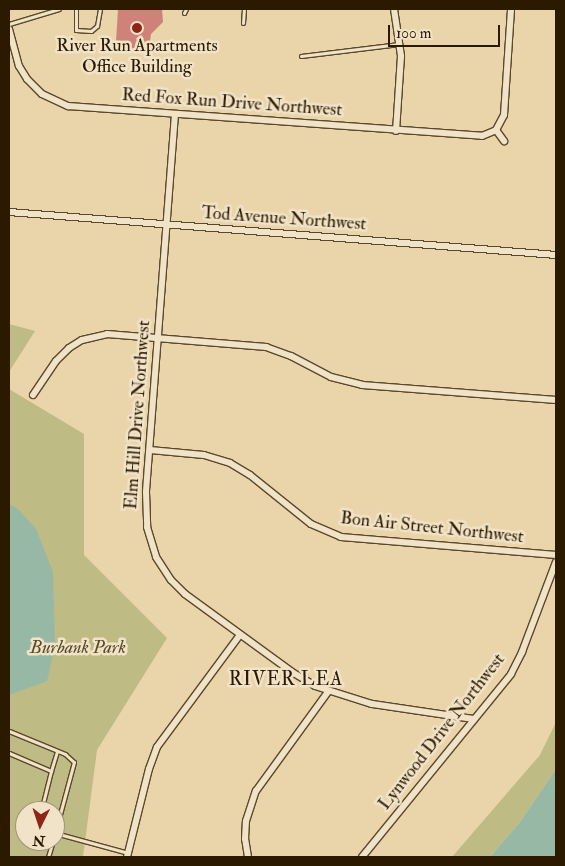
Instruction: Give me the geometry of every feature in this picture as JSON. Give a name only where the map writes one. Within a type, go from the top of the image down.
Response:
[{"type":"street","points":[[394,9],[400,44],[396,130]]},
{"type":"street","points":[[504,141],[496,130],[504,115],[511,9]]},
{"type":"street","name":"Red Fox Run Drive Northwest","points":[[9,29],[21,71],[34,87],[50,99],[74,106],[480,136],[496,130]]},
{"type":"street","name":"Elm Hill Drive Northwest","points":[[175,114],[146,518],[149,538],[156,557],[178,588],[292,672],[328,692],[372,704],[474,719]]},
{"type":"street","name":"Tod Avenue Northwest","points":[[9,212],[556,254]]},
{"type":"street","points":[[33,395],[60,356],[82,340],[106,334],[266,347],[291,356],[330,377],[362,385],[556,400]]},
{"type":"street","name":"Bon Air Street Northwest","points":[[150,450],[204,455],[230,463],[250,475],[311,524],[341,537],[556,555]]},
{"type":"street","name":"Lynwood Drive Northwest","points":[[362,857],[504,685],[516,665],[556,562]]},
{"type":"street","points":[[128,855],[149,769],[157,747],[240,635]]},
{"type":"street","points":[[248,857],[245,839],[246,820],[256,791],[328,692]]},
{"type":"lane","points":[[9,24],[58,9]]},
{"type":"lane","points":[[76,9],[76,30],[91,31],[98,26],[100,9]]},
{"type":"lane","points":[[243,24],[244,9]]},
{"type":"lane","points":[[301,56],[400,44]]},
{"type":"lane","points":[[9,731],[65,754],[74,762],[64,801]]},
{"type":"lane","points":[[44,801],[57,751]]},
{"type":"lane","points":[[9,753],[51,771]]},
{"type":"lane","points":[[65,836],[128,855]]},
{"type":"green space","points":[[9,324],[35,331],[9,372]]},
{"type":"green space","name":"Burbank Park","points":[[9,389],[84,434],[84,555],[167,638],[97,750],[83,857],[9,857]]},
{"type":"green space","points":[[556,722],[556,769],[520,822],[490,857],[452,857],[540,755]]},
{"type":"shaded area","points":[[9,504],[18,509],[36,529],[53,572],[55,645],[47,681],[9,695]]},
{"type":"shaded area","points":[[556,769],[556,857],[490,857],[520,822]]},
{"type":"building","name":"River Run Apartments Office Building","points":[[118,9],[162,9],[163,22],[151,34],[149,48],[119,49],[116,42]]},
{"type":"place","name":"River Run Apartments Office Building","points":[[137,28]]},
{"type":"district","name":"RIVER LEA","points":[[286,680]]}]
